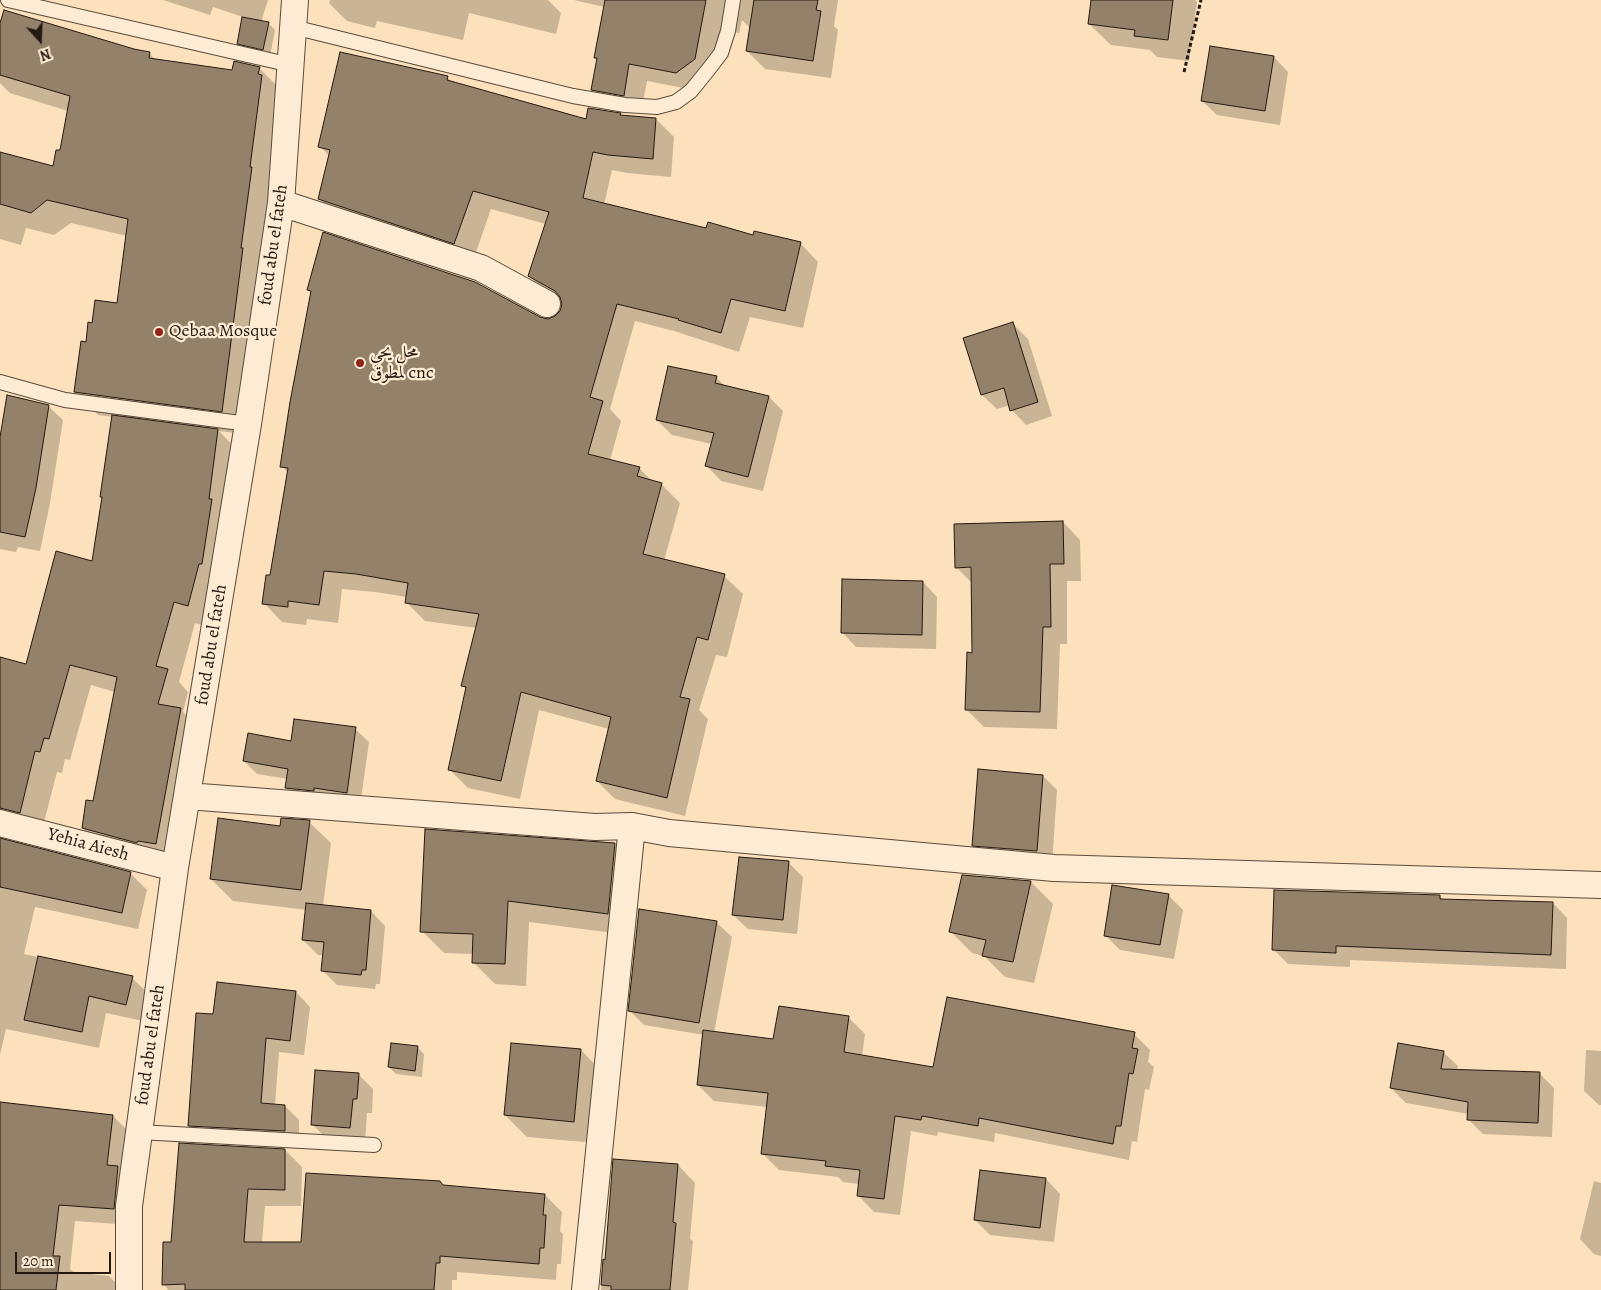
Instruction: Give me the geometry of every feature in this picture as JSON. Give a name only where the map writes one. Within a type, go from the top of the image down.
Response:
[{"type":"street","name":"foud abu el fateh","points":[[129,1290],[129,1206],[175,868],[248,424],[281,203],[295,0]]},
{"type":"street","points":[[281,203],[481,268],[546,304]]},
{"type":"street","points":[[187,796],[595,827],[632,826],[669,833],[1054,868],[1601,885]]},
{"type":"street","name":"Yehia Aiesh","points":[[0,823],[175,868]]},
{"type":"street","points":[[585,1290],[632,826]]},
{"type":"lane","points":[[8,0],[291,65]]},
{"type":"lane","points":[[292,27],[573,96],[625,105],[657,107],[676,102],[691,91],[708,70],[720,53],[728,31],[733,0]]},
{"type":"lane","points":[[0,382],[65,400],[248,424]]},
{"type":"lane","points":[[139,1132],[374,1146]]},
{"type":"path","points":[[1184,72],[1201,0]]},
{"type":"building","points":[[605,0],[706,0],[695,59],[676,73],[629,64],[624,96],[591,90],[597,58],[594,58]]},
{"type":"building","points":[[754,0],[818,0],[816,10],[821,11],[813,61],[746,51]]},
{"type":"building","points":[[1091,0],[1173,0],[1168,40],[1134,36],[1135,30],[1088,24]]},
{"type":"building","points":[[4,10],[134,49],[150,52],[149,58],[232,70],[234,61],[260,67],[258,74],[262,75],[250,167],[252,167],[222,412],[74,392],[81,341],[86,342],[88,322],[92,323],[95,300],[117,303],[128,219],[47,200],[31,213],[0,204],[0,152],[53,166],[56,150],[60,150],[70,96],[0,75],[0,23]]},
{"type":"building","points":[[242,17],[269,22],[263,50],[237,44]]},
{"type":"building","points":[[1210,46],[1274,56],[1265,111],[1201,101]]},
{"type":"building","points":[[340,52],[448,76],[447,80],[586,119],[588,108],[621,113],[620,115],[656,118],[653,159],[593,152],[583,198],[706,228],[708,222],[753,235],[754,231],[801,242],[785,311],[731,299],[721,333],[679,319],[617,304],[590,397],[603,401],[588,454],[640,467],[637,476],[662,483],[643,554],[725,574],[708,640],[697,637],[680,697],[690,699],[667,798],[596,781],[611,717],[521,692],[501,781],[448,770],[466,687],[461,686],[479,614],[405,603],[408,583],[356,574],[324,571],[319,605],[288,601],[288,607],[262,604],[266,575],[270,575],[288,468],[280,467],[311,291],[307,290],[323,232],[475,282],[540,317],[548,319],[555,316],[560,311],[562,304],[560,297],[555,291],[528,276],[549,212],[473,191],[454,244],[318,199],[330,150],[318,147]]},
{"type":"building","points":[[1013,322],[1038,402],[1010,411],[1004,388],[981,395],[963,338]]},
{"type":"building","points":[[668,366],[717,376],[715,383],[769,396],[748,477],[705,466],[714,433],[656,420]]},
{"type":"building","points":[[7,395],[49,405],[36,488],[25,537],[0,532],[0,437]]},
{"type":"building","points":[[112,415],[218,429],[209,499],[212,499],[202,564],[199,564],[188,606],[174,602],[156,666],[168,669],[158,704],[181,708],[156,844],[138,841],[137,843],[82,828],[86,800],[93,801],[117,677],[70,665],[49,739],[44,738],[40,752],[35,751],[20,813],[0,808],[0,657],[26,664],[56,551],[92,561]]},
{"type":"building","points":[[1063,521],[1064,564],[1050,564],[1051,627],[1043,627],[1040,712],[965,710],[967,652],[972,653],[971,567],[955,568],[954,524]]},
{"type":"building","points":[[842,579],[923,581],[922,635],[841,633]]},
{"type":"building","points":[[294,719],[356,727],[347,793],[314,788],[314,791],[285,788],[288,769],[243,761],[248,733],[291,741]]},
{"type":"building","points":[[978,769],[1043,775],[1037,851],[972,846]]},
{"type":"building","points":[[218,818],[280,826],[281,818],[310,820],[301,890],[210,879]]},
{"type":"building","points":[[425,829],[615,843],[608,914],[508,901],[505,964],[472,963],[473,934],[420,932]]},
{"type":"building","points":[[0,838],[131,872],[122,913],[0,887]]},
{"type":"building","points":[[739,857],[789,861],[783,920],[732,915]]},
{"type":"building","points":[[962,875],[1031,881],[1013,962],[982,956],[986,940],[949,932]]},
{"type":"building","points":[[1112,885],[1169,894],[1160,945],[1104,936]]},
{"type":"building","points":[[1274,890],[1440,895],[1440,899],[1553,902],[1551,955],[1336,946],[1336,953],[1272,950]]},
{"type":"building","points":[[306,903],[371,910],[366,970],[362,970],[361,975],[321,971],[324,942],[302,940]]},
{"type":"building","points":[[639,909],[717,921],[699,1023],[628,1011]]},
{"type":"building","points":[[38,956],[133,976],[126,1005],[89,996],[82,1032],[24,1020]]},
{"type":"building","points":[[217,982],[296,991],[290,1041],[266,1038],[261,1103],[285,1105],[285,1131],[188,1126],[196,1013],[213,1014]]},
{"type":"building","points":[[947,997],[1135,1032],[1132,1048],[1138,1049],[1133,1074],[1129,1073],[1121,1126],[1116,1126],[1113,1144],[979,1118],[978,1126],[922,1116],[921,1120],[895,1116],[884,1199],[857,1196],[860,1170],[825,1166],[826,1161],[761,1154],[768,1093],[697,1085],[703,1030],[773,1039],[779,1006],[849,1016],[844,1052],[933,1067]]},
{"type":"building","points":[[391,1043],[418,1046],[415,1071],[388,1067]]},
{"type":"building","points":[[511,1043],[581,1049],[574,1122],[504,1115]]},
{"type":"building","points":[[1398,1043],[1444,1051],[1441,1069],[1540,1072],[1538,1123],[1467,1120],[1468,1102],[1390,1088]]},
{"type":"building","points":[[315,1070],[359,1073],[357,1099],[353,1099],[350,1128],[311,1125]]},
{"type":"building","points":[[0,1102],[113,1115],[107,1165],[118,1166],[114,1209],[59,1205],[53,1256],[60,1256],[56,1290],[0,1290]]},
{"type":"building","points":[[179,1143],[285,1149],[285,1190],[248,1189],[244,1242],[301,1242],[306,1173],[440,1181],[443,1185],[545,1194],[543,1215],[546,1215],[544,1248],[540,1248],[539,1264],[440,1256],[440,1263],[436,1263],[434,1290],[185,1290],[185,1284],[162,1285],[163,1242],[171,1242]]},
{"type":"building","points":[[613,1159],[678,1164],[673,1222],[676,1223],[670,1290],[611,1290],[611,1286],[601,1285],[603,1259],[605,1260]]},
{"type":"building","points":[[980,1170],[1046,1178],[1040,1228],[974,1220]]},
{"type":"place","name":"Qebaa Mosque","points":[[159,332]]},
{"type":"place","name":"محل يحي لمطوق cnc","points":[[360,363]]}]
